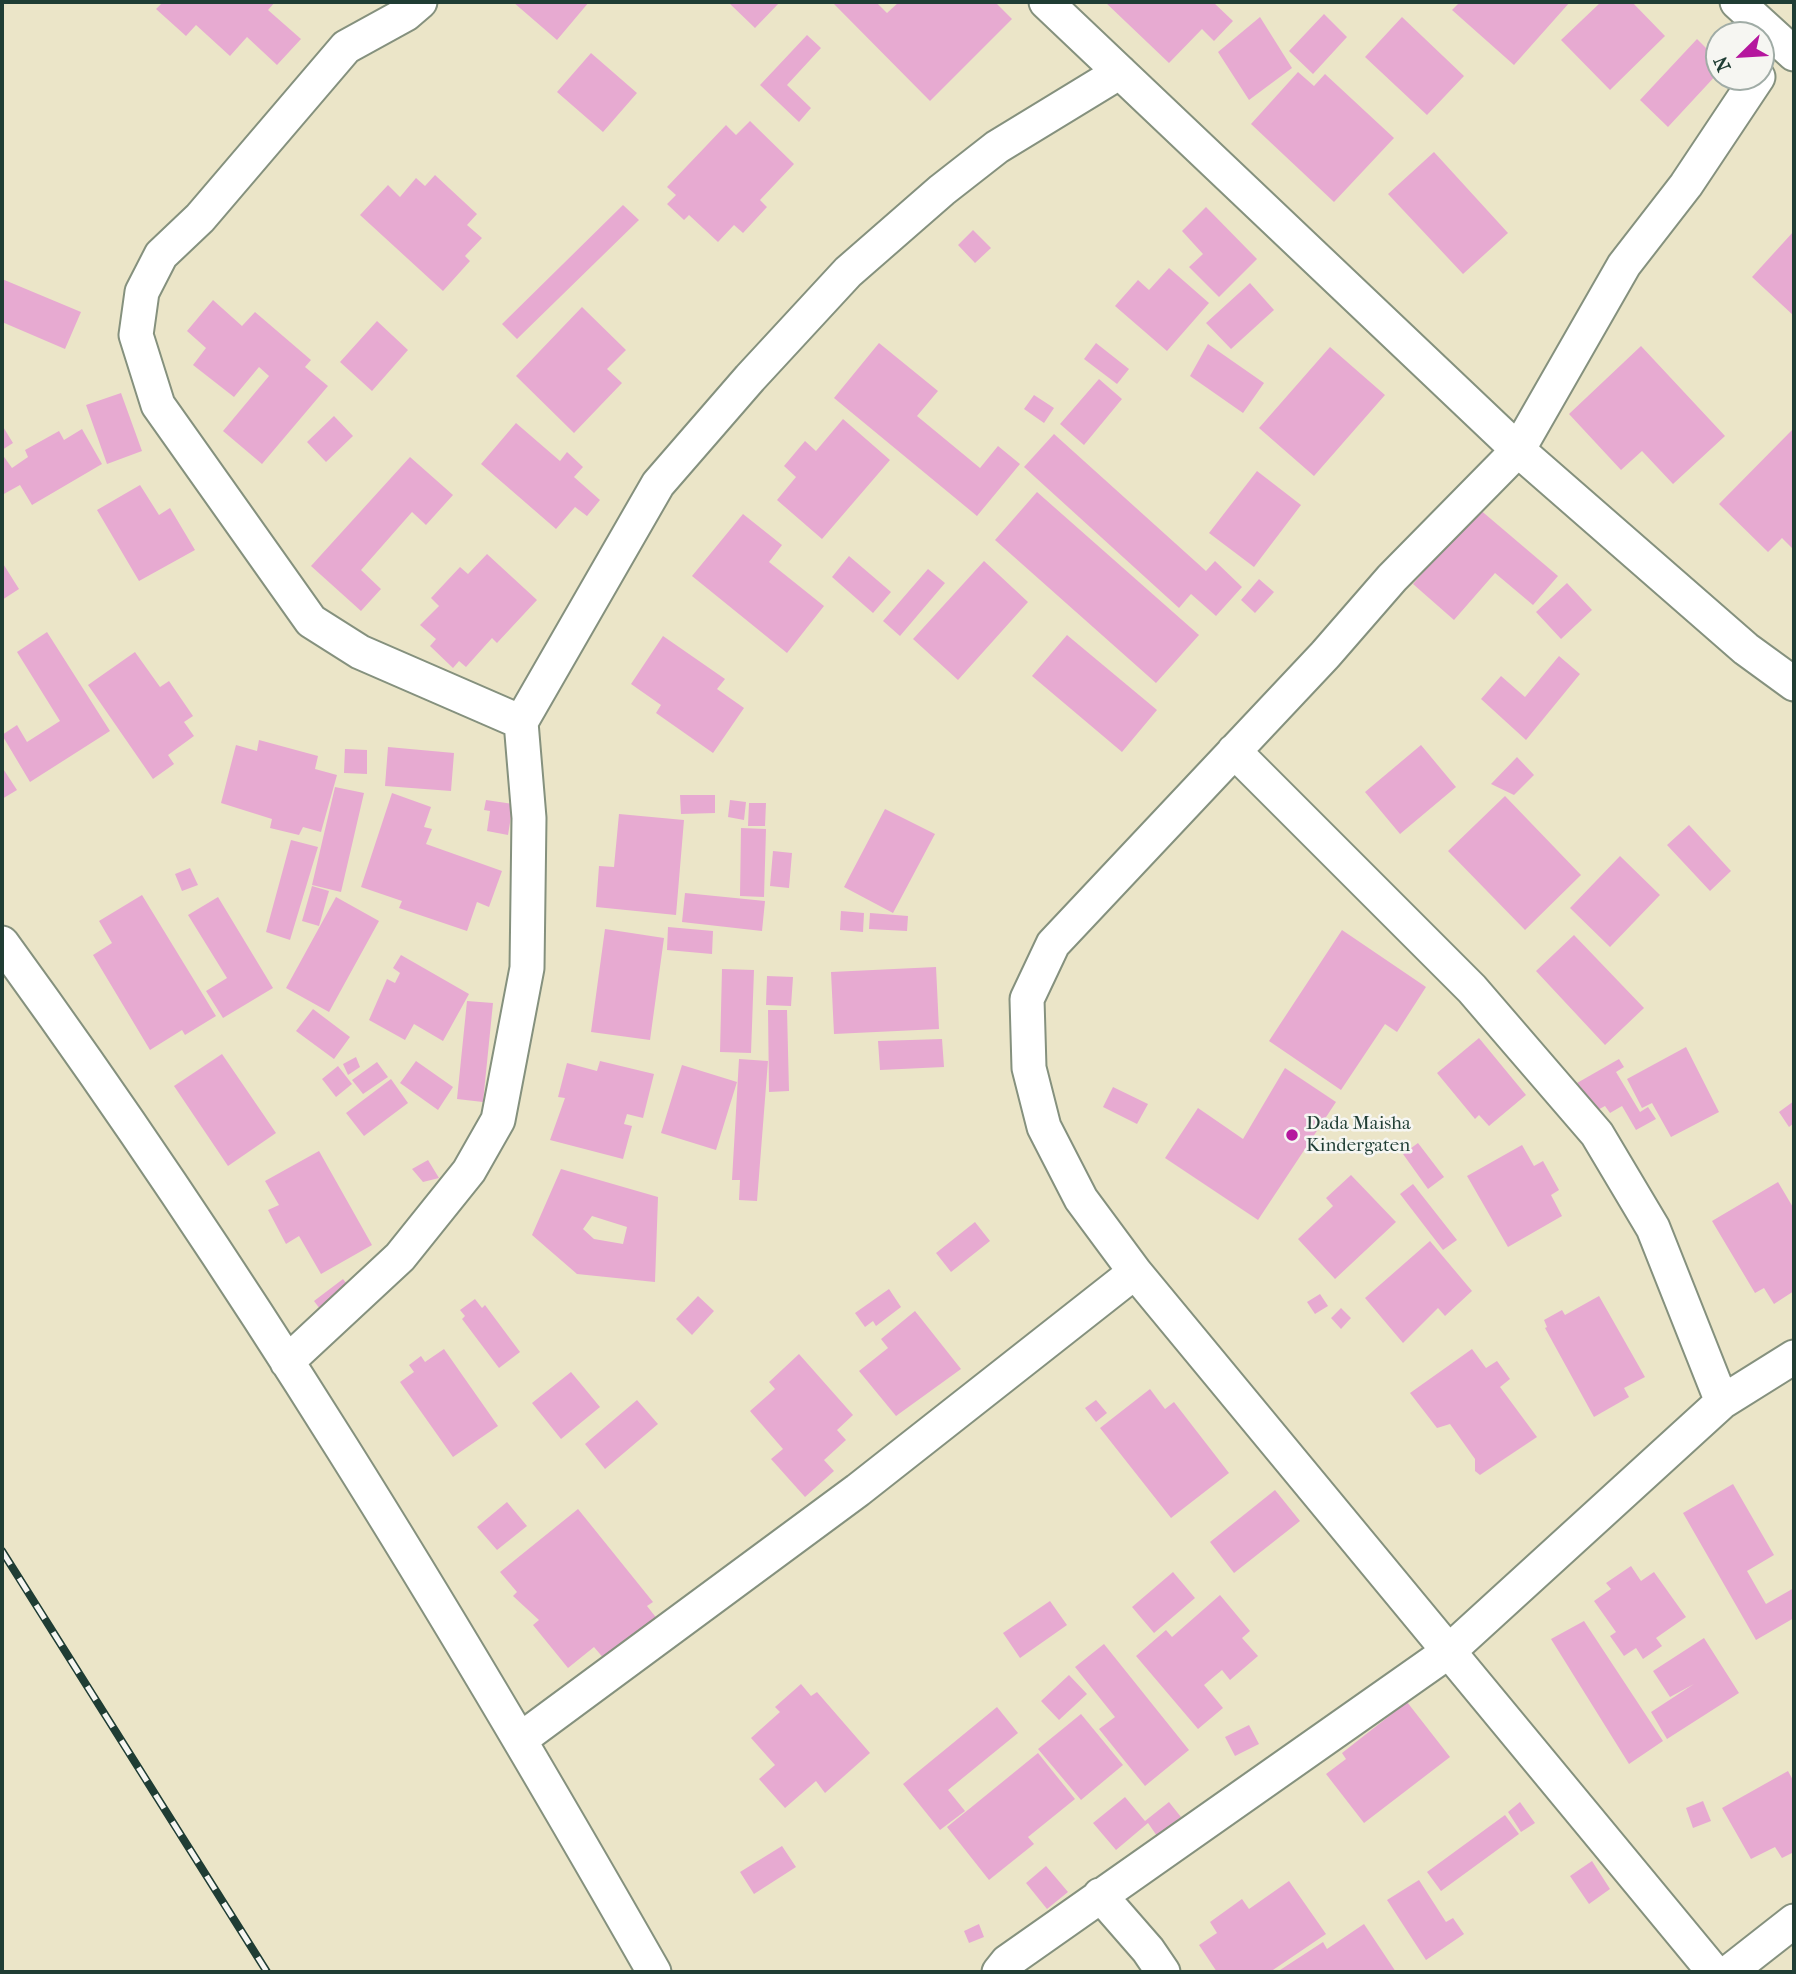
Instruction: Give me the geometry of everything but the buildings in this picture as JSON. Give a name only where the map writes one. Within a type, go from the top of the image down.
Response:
[{"type":"street","points":[[1046,2],[1518,450],[1745,649],[1794,684]]},
{"type":"street","points":[[1737,2],[1788,49],[1775,61]]},
{"type":"street","points":[[406,6],[346,47],[200,218],[161,255],[142,292],[136,335],[158,405],[311,621],[359,652],[521,722]]},
{"type":"street","points":[[287,1362],[400,1257],[469,1171],[498,1120],[527,968],[529,818],[521,722],[658,484],[750,378],[848,272],[942,190],[998,147],[1120,72]]},
{"type":"street","points":[[1714,1972],[1135,1272],[1081,1199],[1044,1127],[1029,1068],[1027,999],[1053,944],[1325,655],[1392,578],[1518,450],[1624,265],[1686,186],[1749,91]]},
{"type":"street","points":[[1234,751],[1472,989],[1597,1133],[1653,1228],[1722,1402]]},
{"type":"street","points":[[2,943],[72,1039],[287,1362],[521,1739],[653,1972]]},
{"type":"street","points":[[521,1739],[848,1498],[1135,1272]]},
{"type":"street","points":[[999,1972],[1007,1962],[1100,1895],[1448,1652],[1722,1402],[1794,1357]]},
{"type":"street","points":[[1100,1895],[1149,1950],[1163,1972]]},
{"type":"street","points":[[1729,1972],[1794,1921]]},
{"type":"railway","points":[[2,1551],[267,1972]]},
{"type":"place","name":"Dada Maisha Kindergaten","points":[[1292,1135]]}]
